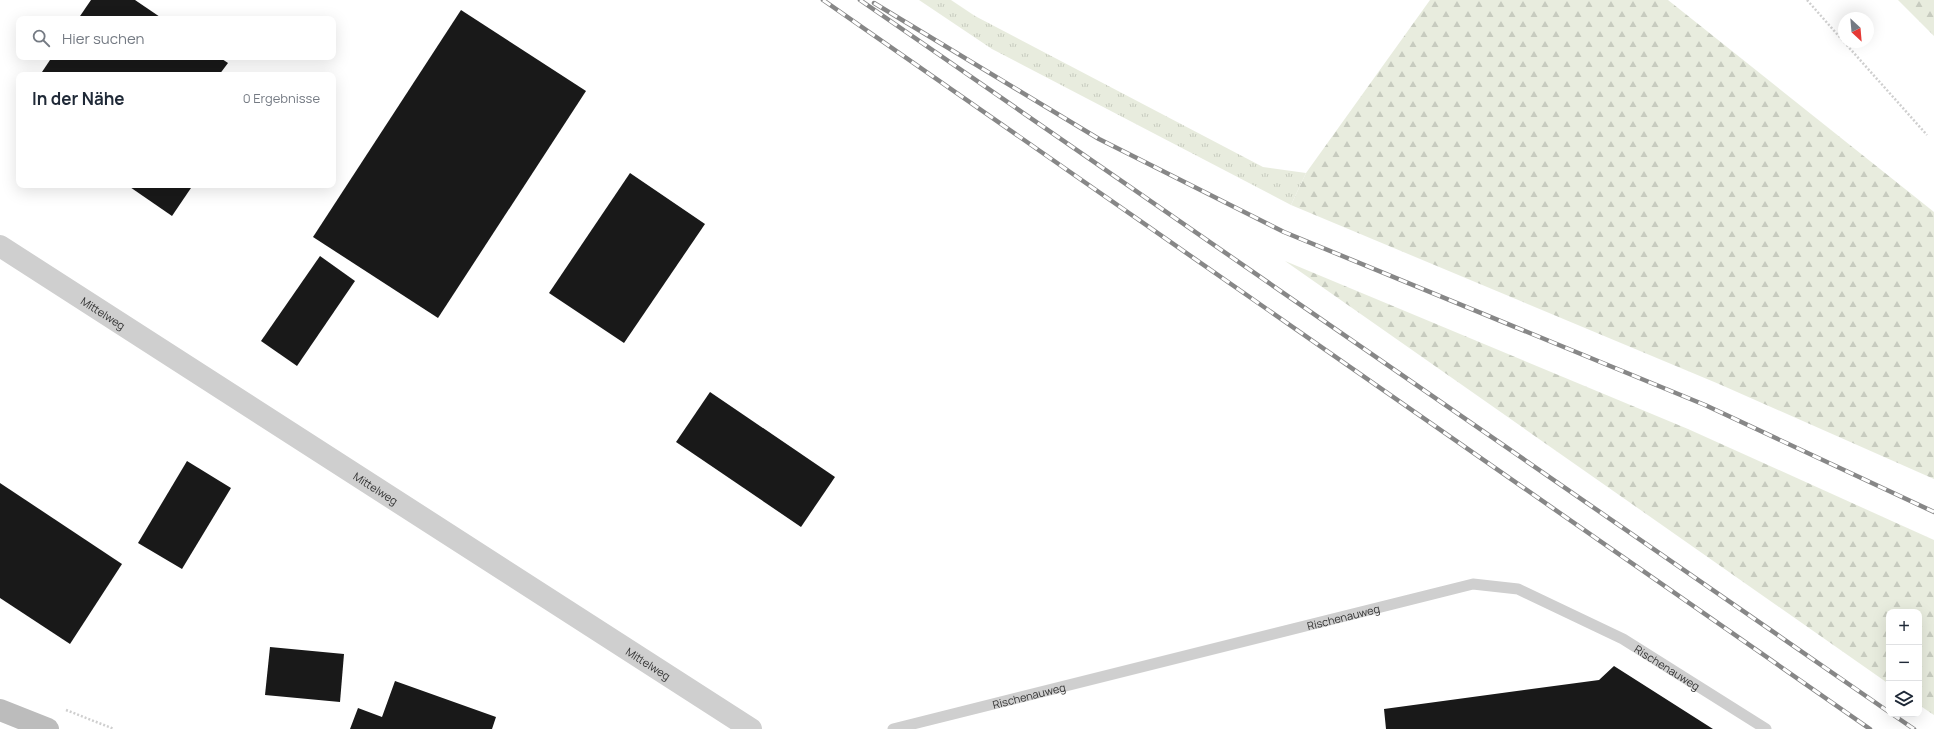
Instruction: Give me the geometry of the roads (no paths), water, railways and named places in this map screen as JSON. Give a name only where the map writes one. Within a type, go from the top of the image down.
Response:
[{"type":"main road","points":[[0,710],[48,729]]},
{"type":"street","name":"Mittelweg","points":[[0,246],[751,729]]},
{"type":"lane","name":"Rischenauweg","points":[[893,729],[1472,584],[1518,589],[1623,639],[1766,729]]},
{"type":"railway","points":[[823,0],[1870,729]]},
{"type":"railway","points":[[860,0],[1886,710]]},
{"type":"railway","points":[[874,3],[1099,139],[1284,232],[1705,405],[1934,512]]},
{"type":"railway","points":[[1896,717],[1914,729]]}]
